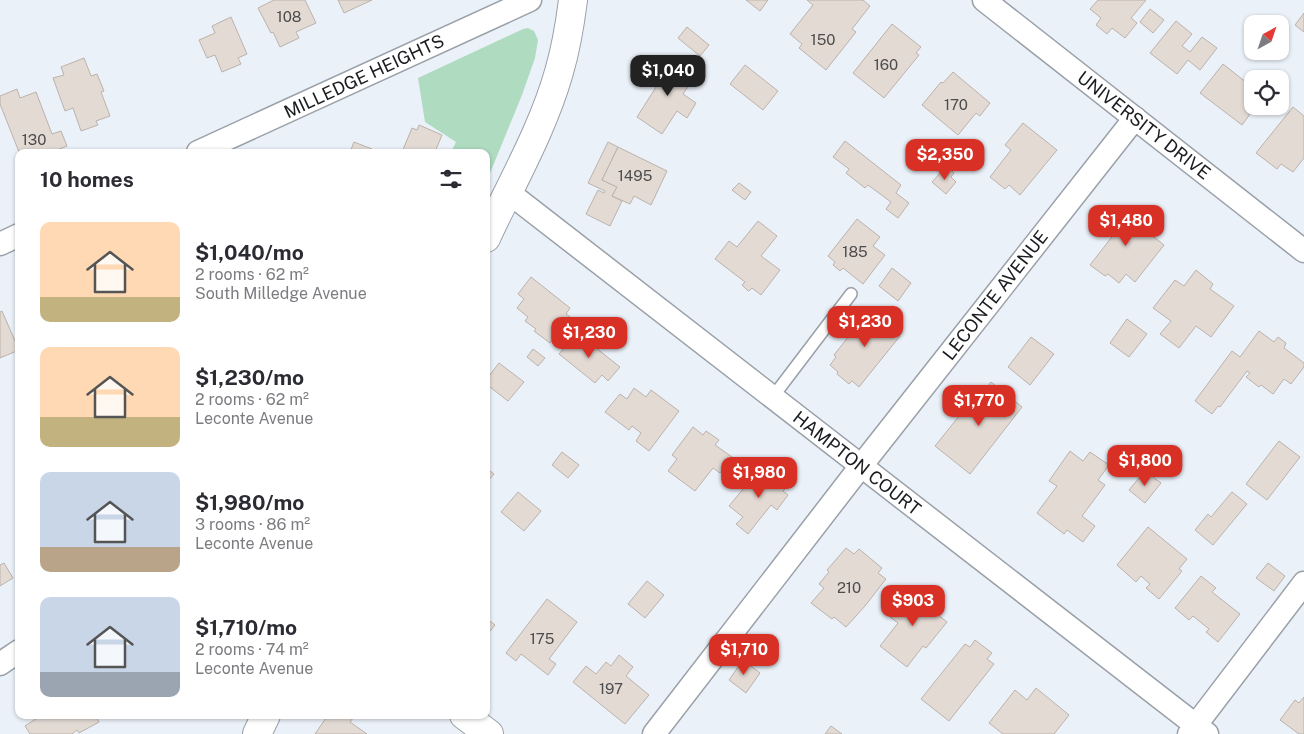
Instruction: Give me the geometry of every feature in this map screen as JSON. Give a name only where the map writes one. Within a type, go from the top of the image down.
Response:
[{"type":"main road","points":[[490,230],[535,136],[559,73],[570,29],[574,0]]},
{"type":"main road","points":[[257,734],[264,719]]},
{"type":"main road","points":[[469,719],[489,734]]},
{"type":"street","name":"MILLEDGE HEIGHTS","points":[[205,149],[530,0]]},
{"type":"street","name":"UNIVERSITY DRIVE","points":[[984,0],[1304,251]]},
{"type":"street","name":"LECONTE AVENUE","points":[[654,734],[861,466],[1135,118]]},
{"type":"street","name":"HAMPTON COURT","points":[[508,192],[861,466],[1197,731]]},
{"type":"street","points":[[0,244],[15,237]]},
{"type":"street","points":[[1197,731],[1304,584]]},
{"type":"street","points":[[0,664],[15,655]]},
{"type":"lane","points":[[772,398],[851,294]]},
{"type":"green space","points":[[528,28],[534,31],[538,40],[535,58],[490,173],[490,149],[452,149],[456,142],[425,122],[418,78]]},
{"type":"building","points":[[274,0],[305,0],[316,23],[296,32],[299,38],[280,47],[258,8]]},
{"type":"building","points":[[338,0],[372,0],[344,13]]},
{"type":"building","points":[[746,0],[768,0],[760,11]]},
{"type":"building","points":[[807,0],[863,0],[870,6],[852,29],[856,32],[826,70],[799,48],[802,44],[790,34],[813,5]]},
{"type":"building","points":[[1098,0],[1146,0],[1131,18],[1137,23],[1125,38],[1112,28],[1107,34],[1096,25],[1101,18],[1090,9]]},
{"type":"building","points":[[1150,9],[1164,20],[1153,33],[1140,22]]},
{"type":"building","points":[[1304,13],[1304,32],[1295,25]]},
{"type":"building","points":[[231,17],[247,54],[238,58],[241,64],[222,72],[215,55],[207,58],[199,40],[215,33],[212,26]]},
{"type":"building","points":[[1176,21],[1192,34],[1182,46],[1190,52],[1202,37],[1217,48],[1200,70],[1188,60],[1177,74],[1150,53]]},
{"type":"building","points":[[892,24],[921,47],[916,53],[919,55],[884,98],[853,73]]},
{"type":"building","points":[[687,27],[709,45],[700,56],[678,38]]},
{"type":"building","points":[[667,57],[695,76],[683,94],[696,103],[687,118],[677,111],[662,134],[637,117],[658,84],[653,80]]},
{"type":"building","points":[[84,58],[91,76],[97,74],[104,91],[101,92],[110,116],[96,121],[98,125],[81,131],[73,108],[65,111],[53,78],[64,75],[61,67]]},
{"type":"building","points":[[1223,64],[1244,81],[1244,115],[1249,115],[1242,125],[1200,93]]},
{"type":"building","points":[[745,65],[778,91],[763,110],[730,84]]},
{"type":"building","points":[[953,72],[990,103],[980,116],[976,113],[958,135],[922,105],[941,82],[943,83]]},
{"type":"building","points":[[17,89],[20,98],[36,92],[52,134],[61,131],[67,146],[60,149],[18,149],[0,104],[0,96]]},
{"type":"building","points":[[1293,107],[1304,116],[1304,158],[1293,172],[1281,164],[1277,169],[1256,153],[1287,115],[1289,115]]},
{"type":"building","points":[[1023,123],[1057,150],[1020,195],[1009,185],[1005,189],[990,177],[1011,150],[1005,145]]},
{"type":"building","points":[[419,125],[442,135],[436,149],[403,149],[412,128],[417,130]]},
{"type":"building","points":[[845,141],[901,185],[896,193],[909,203],[898,218],[886,209],[891,202],[868,185],[865,188],[846,173],[849,169],[833,157]]},
{"type":"building","points":[[354,142],[372,149],[351,149]]},
{"type":"building","points":[[608,142],[618,147],[602,180],[617,187],[612,196],[622,201],[610,226],[586,214],[598,190],[604,193],[605,191],[588,183]]},
{"type":"building","points":[[618,147],[667,171],[651,205],[634,196],[630,204],[612,196],[617,187],[602,180]]},
{"type":"building","points":[[948,167],[954,173],[951,177],[956,182],[946,194],[932,182]]},
{"type":"building","points":[[739,183],[751,192],[745,200],[732,190]]},
{"type":"building","points":[[1124,205],[1134,213],[1130,218],[1164,245],[1135,282],[1126,274],[1119,283],[1108,274],[1105,276],[1090,265],[1115,233],[1099,220],[1110,206],[1118,213]]},
{"type":"building","points":[[857,219],[880,237],[873,246],[885,255],[863,284],[843,268],[840,271],[833,265],[835,262],[828,256]]},
{"type":"building","points":[[758,221],[777,236],[761,256],[780,270],[761,295],[752,288],[749,291],[747,290],[742,285],[745,282],[715,259],[729,241],[737,247]]},
{"type":"building","points":[[892,268],[911,283],[898,301],[879,286]]},
{"type":"building","points":[[1196,270],[1213,284],[1210,289],[1234,306],[1211,337],[1196,326],[1179,348],[1160,334],[1171,321],[1153,308],[1175,280],[1184,286]]},
{"type":"building","points":[[531,277],[570,308],[566,314],[570,317],[550,343],[534,331],[536,329],[525,321],[528,317],[517,308],[524,299],[518,294]]},
{"type":"building","points":[[871,308],[897,329],[895,332],[900,336],[859,387],[852,381],[849,384],[830,365],[836,357],[834,355]]},
{"type":"building","points":[[2,311],[15,341],[15,352],[0,358],[0,312]]},
{"type":"building","points":[[1127,319],[1147,334],[1129,357],[1110,343]]},
{"type":"building","points":[[1259,331],[1274,342],[1278,337],[1286,343],[1284,348],[1304,363],[1304,367],[1291,384],[1284,379],[1273,394],[1261,385],[1259,387],[1246,377],[1250,373],[1247,371],[1220,407],[1218,406],[1212,414],[1195,401],[1232,351],[1240,357]]},
{"type":"building","points":[[577,333],[620,367],[608,381],[602,375],[595,383],[559,354]]},
{"type":"building","points":[[1031,337],[1054,354],[1030,385],[1008,367]]},
{"type":"building","points":[[533,349],[545,358],[538,366],[527,357]]},
{"type":"building","points":[[499,363],[524,382],[508,401],[490,387],[490,375]]},
{"type":"building","points":[[991,382],[1022,407],[970,474],[935,446],[980,390],[983,393]]},
{"type":"building","points":[[634,388],[646,397],[651,390],[679,411],[649,451],[636,441],[641,433],[632,426],[629,430],[605,412],[620,394],[627,399]]},
{"type":"building","points":[[693,427],[703,435],[706,431],[719,440],[715,445],[732,457],[720,473],[713,468],[695,491],[668,471],[677,459],[672,455]]},
{"type":"building","points":[[1279,441],[1300,457],[1267,500],[1246,484]]},
{"type":"building","points":[[1070,451],[1083,461],[1090,452],[1109,465],[1098,480],[1105,485],[1082,516],[1095,526],[1083,542],[1067,530],[1064,534],[1037,513],[1057,486],[1049,481]]},
{"type":"building","points":[[562,452],[579,465],[568,478],[552,465]]},
{"type":"building","points":[[758,471],[765,477],[770,471],[788,486],[783,491],[788,495],[777,510],[771,505],[748,534],[736,524],[743,517],[729,506]]},
{"type":"building","points":[[1145,471],[1161,483],[1145,503],[1129,490]]},
{"type":"building","points":[[518,492],[541,511],[524,531],[501,512]]},
{"type":"building","points":[[1232,492],[1247,504],[1213,545],[1195,530],[1208,514],[1211,517]]},
{"type":"building","points":[[1148,527],[1187,559],[1179,569],[1182,571],[1159,599],[1146,588],[1150,584],[1141,576],[1136,582],[1117,565]]},
{"type":"building","points":[[846,548],[854,554],[859,549],[882,568],[878,573],[886,579],[846,627],[811,603],[824,588],[819,584],[829,572],[827,570]]},
{"type":"building","points":[[4,563],[13,578],[0,586],[0,565]]},
{"type":"building","points":[[1268,563],[1285,576],[1274,591],[1256,578]]},
{"type":"building","points":[[1201,576],[1216,588],[1212,592],[1240,614],[1218,642],[1206,632],[1209,629],[1193,616],[1189,620],[1175,608]]},
{"type":"building","points":[[647,581],[664,595],[645,618],[628,604]]},
{"type":"building","points":[[914,586],[935,603],[933,605],[941,612],[938,615],[947,622],[926,648],[923,646],[907,667],[880,646],[898,623],[890,617]]},
{"type":"building","points":[[547,599],[577,622],[549,659],[556,664],[548,675],[521,654],[516,661],[506,653]]},
{"type":"building","points":[[490,621],[495,625],[490,631]]},
{"type":"building","points":[[975,640],[992,653],[987,659],[994,664],[949,721],[921,699],[965,644],[970,647]]},
{"type":"building","points":[[619,655],[633,667],[626,676],[649,695],[625,724],[573,682],[586,666],[596,674],[606,662],[611,666]]},
{"type":"building","points":[[743,660],[760,673],[746,693],[729,680]]},
{"type":"building","points":[[1036,688],[1069,715],[1054,734],[1003,734],[989,723],[1015,690],[1027,700]]},
{"type":"building","points":[[1304,697],[1304,734],[1299,734],[1280,720],[1295,700],[1299,703]]},
{"type":"building","points":[[36,719],[97,719],[99,722],[79,733],[77,730],[72,734],[30,734],[25,726]]},
{"type":"building","points":[[325,719],[352,719],[350,722],[367,734],[315,734]]},
{"type":"building","points":[[831,726],[842,734],[825,734]]}]
